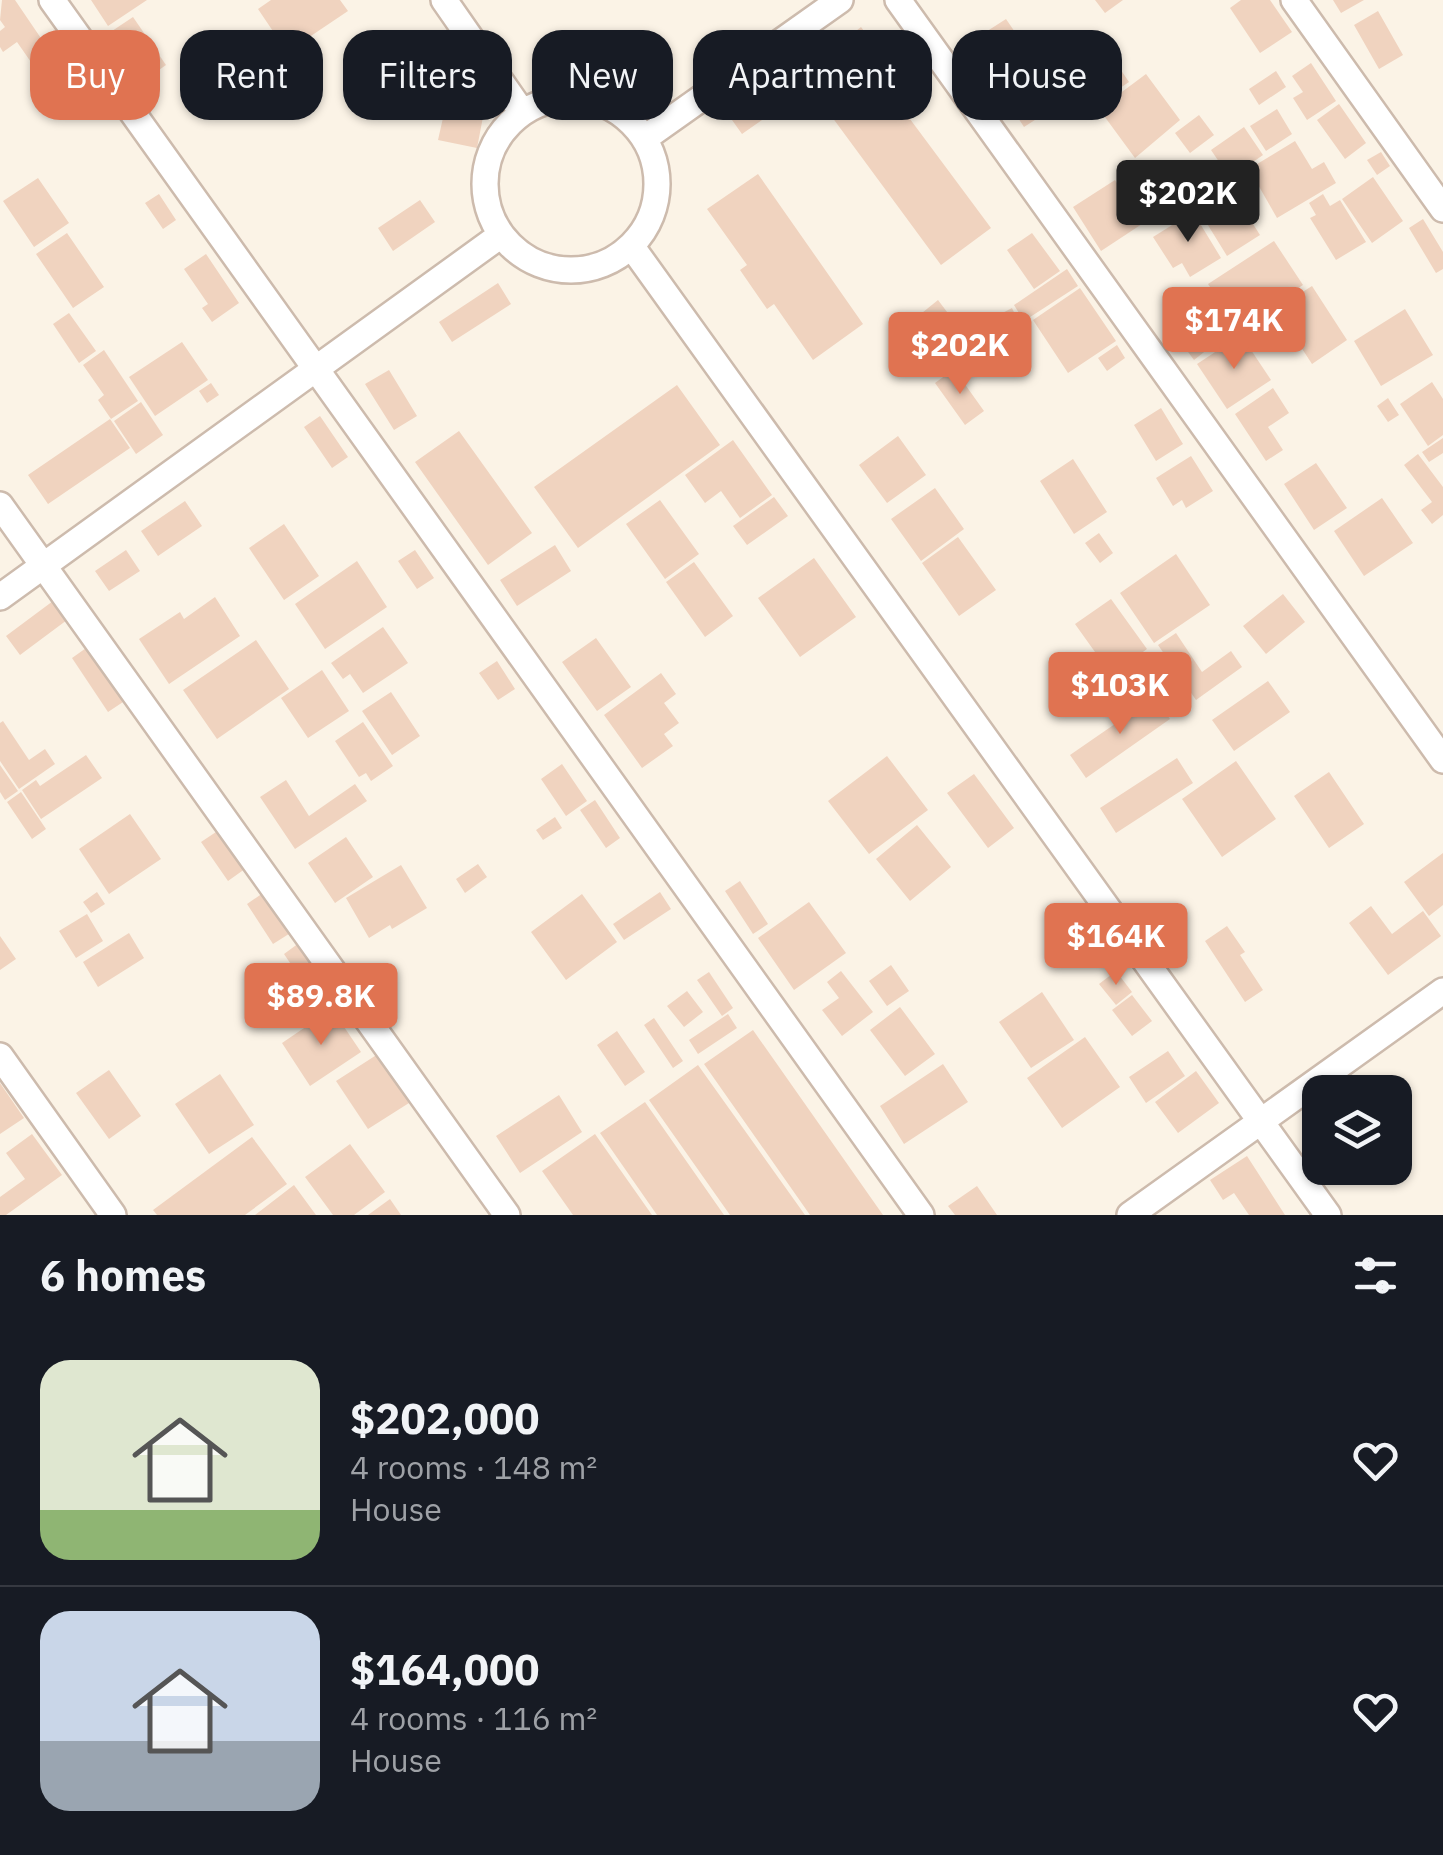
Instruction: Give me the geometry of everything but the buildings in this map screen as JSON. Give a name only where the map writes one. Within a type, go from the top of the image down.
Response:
[{"type":"street","points":[[52,0],[921,1215]]},
{"type":"street","points":[[444,0],[522,112]]},
{"type":"street","points":[[645,138],[840,0]]},
{"type":"street","points":[[898,0],[1443,760]]},
{"type":"street","points":[[1294,0],[1443,209]]},
{"type":"street","points":[[566,97],[589,99],[630,120],[645,138],[658,176],[652,217],[632,247],[612,261],[593,268],[563,270],[534,262],[501,235],[486,201],[486,171],[495,142],[506,125],[522,112],[566,97]]},
{"type":"street","points":[[0,597],[501,235]]},
{"type":"street","points":[[632,247],[1328,1215]]},
{"type":"street","points":[[0,506],[507,1215]]},
{"type":"street","points":[[1130,1215],[1443,992]]},
{"type":"street","points":[[0,1056],[113,1215]]}]
